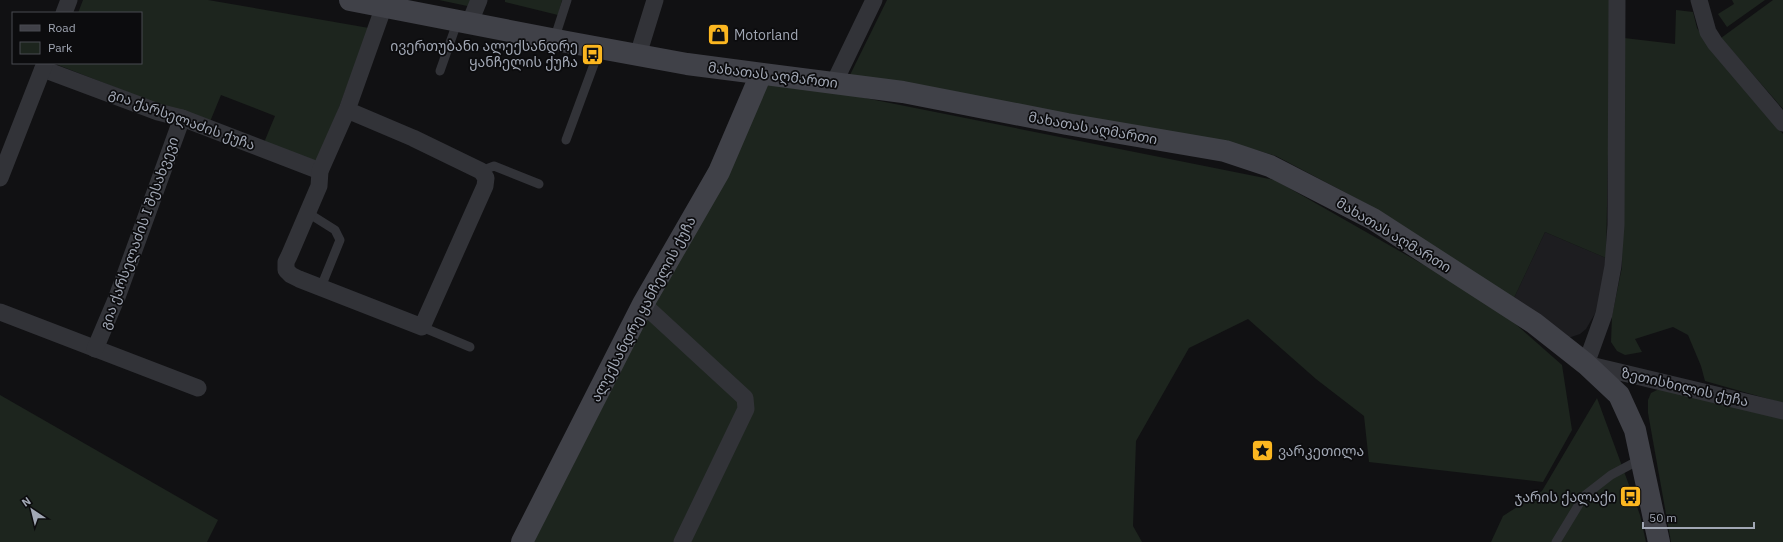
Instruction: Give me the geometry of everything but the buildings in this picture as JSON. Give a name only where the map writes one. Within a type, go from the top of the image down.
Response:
[{"type":"main road","name":"მახათას აღმართი","points":[[350,0],[638,55],[761,74],[903,92],[1067,124],[1225,151],[1270,166],[1372,219],[1534,323],[1586,364],[1619,395],[1635,430],[1659,542]]},
{"type":"main road","name":"ალექსანდრე ყანჩელის ქუჩა","points":[[522,542],[643,304],[719,172],[761,74]]},
{"type":"street","points":[[64,12],[69,0]]},
{"type":"street","points":[[464,21],[479,0]]},
{"type":"street","points":[[638,55],[655,0]]},
{"type":"street","points":[[834,83],[874,0]]},
{"type":"street","points":[[1586,364],[1604,314],[1613,266],[1616,225],[1617,0]]},
{"type":"street","points":[[1699,0],[1708,32],[1715,43],[1783,123]]},
{"type":"street","points":[[346,110],[413,138],[481,171],[486,178],[486,186],[422,327],[291,275],[286,270],[286,262],[319,186],[320,171],[346,110],[384,6]]},
{"type":"street","points":[[0,176],[44,66]]},
{"type":"street","name":"გია ქარსელაძის ქუჩა","points":[[44,66],[158,112],[182,118],[320,171]]},
{"type":"street","name":"გია ქარსელაძის I შესახვევი","points":[[95,349],[117,297],[182,118]]},
{"type":"street","points":[[643,304],[745,398],[746,409],[682,542]]},
{"type":"street","points":[[0,312],[198,388]]},
{"type":"street","name":"ზეთისხილის ქუჩა","points":[[1586,364],[1783,411]]},
{"type":"lane","points":[[554,40],[567,0]]},
{"type":"lane","points":[[440,71],[464,21]]},
{"type":"lane","points":[[566,140],[600,48]]},
{"type":"lane","points":[[481,171],[494,166],[539,184]]},
{"type":"lane","points":[[308,213],[335,230],[340,240],[320,287]]},
{"type":"lane","points":[[422,327],[470,347]]},
{"type":"lane","points":[[1556,542],[1584,496],[1611,475],[1642,459]]},
{"type":"shaded area","points":[[1545,232],[1606,258],[1600,305],[1586,329],[1580,334],[1568,338],[1513,300]]},
{"type":"green space","points":[[83,0],[208,0],[369,28],[318,163],[263,145],[275,116],[221,95],[209,124],[58,65],[142,64],[142,12],[78,12]]},
{"type":"green space","points":[[439,0],[474,0],[472,7]]},
{"type":"green space","points":[[505,0],[562,0],[558,15],[505,2]]},
{"type":"green space","points":[[887,0],[1611,0],[1606,258],[1545,232],[1513,300],[1367,204],[1276,156],[1236,144],[848,79]]},
{"type":"green space","points":[[1732,0],[1765,0],[1727,27],[1718,14],[1734,4]]},
{"type":"green space","points":[[1773,0],[1783,0],[1783,109],[1721,38]]},
{"type":"green space","points":[[1676,10],[1693,12],[1697,28],[1706,42],[1783,134],[1783,403],[1705,381],[1701,366],[1688,335],[1673,327],[1635,339],[1642,352],[1625,355],[1617,351],[1611,342],[1612,316],[1622,267],[1624,38],[1675,44]]},
{"type":"green space","points":[[755,76],[1275,180],[1494,305],[1562,365],[1572,430],[1543,482],[1369,462],[1364,416],[1316,379],[1248,319],[1189,348],[1136,441],[1133,526],[1142,542],[520,542]]},
{"type":"green space","points":[[1659,389],[1783,419],[1783,542],[1671,542],[1648,413],[1648,400],[1651,393]]},
{"type":"green space","points":[[0,395],[218,520],[207,542],[0,542]]},
{"type":"green space","points":[[1597,398],[1640,515],[1646,542],[1491,542],[1503,516],[1542,491]]},
{"type":"place","name":"Motorland","points":[[718,35]]},
{"type":"place","name":"ივერთუბანი ალექსანდრე ყანჩელის ქუჩა","points":[[593,54]]},
{"type":"place","name":"ვარკეთილა","points":[[1263,451]]},
{"type":"place","name":"ჯარის ქალაქი","points":[[1631,497]]}]
